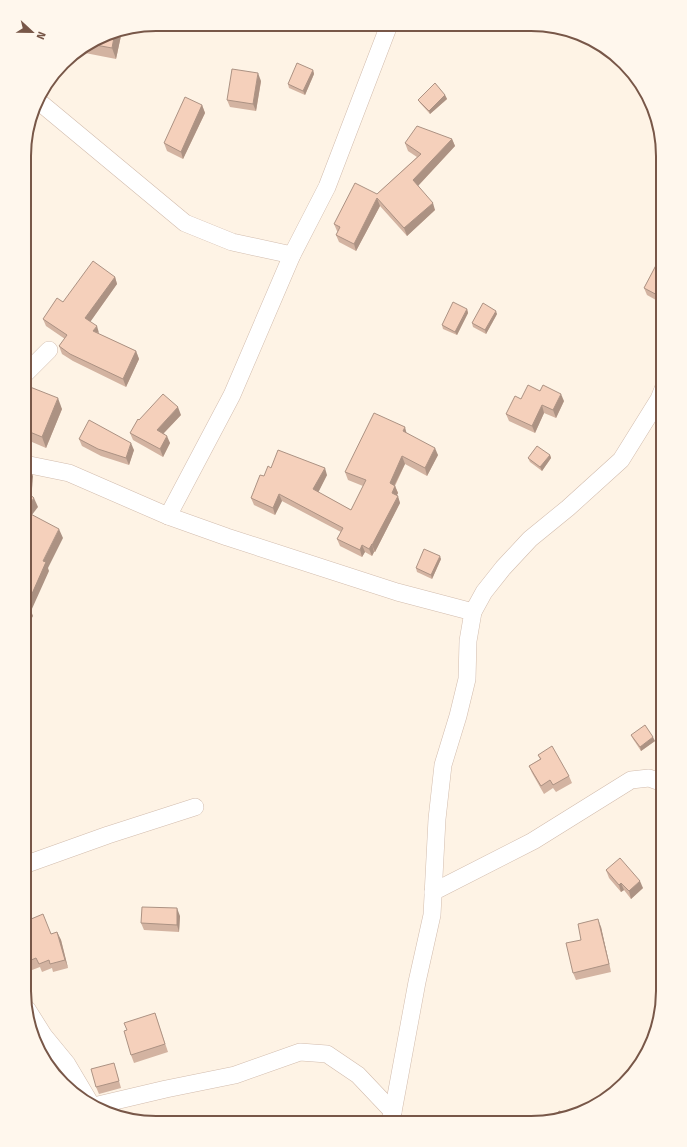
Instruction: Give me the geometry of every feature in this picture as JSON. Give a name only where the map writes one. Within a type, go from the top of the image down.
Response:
[{"type":"street","points":[[168,516],[232,395],[292,255],[327,187],[387,31]]},
{"type":"street","points":[[43,105],[185,223],[232,242],[292,255]]},
{"type":"street","points":[[31,368],[49,350]]},
{"type":"street","points":[[391,1116],[432,915],[437,818],[443,765],[458,716],[467,679],[468,641],[473,612],[484,592],[503,568],[530,539],[568,508],[621,460],[656,404]]},
{"type":"street","points":[[31,465],[69,473],[168,516],[227,537],[397,592],[473,612]]},
{"type":"street","points":[[433,892],[533,841],[631,780],[649,778],[656,780]]},
{"type":"street","points":[[31,862],[108,835],[195,807]]},
{"type":"street","points":[[34,1018],[44,1036],[67,1064],[84,1093]]},
{"type":"street","points":[[103,1104],[236,1075],[300,1052],[327,1054],[358,1075],[390,1116]]},
{"type":"building","points":[[114,39],[112,48],[98,45]]},
{"type":"building","points":[[297,63],[313,70],[303,91],[288,84]]},
{"type":"building","points":[[232,69],[258,73],[253,104],[227,100]]},
{"type":"building","points":[[435,83],[445,95],[429,111],[418,100]]},
{"type":"building","points":[[185,97],[202,105],[181,152],[164,143]]},
{"type":"building","points":[[417,126],[452,139],[413,180],[433,203],[404,228],[377,198],[354,244],[336,235],[340,227],[334,224],[355,183],[377,194],[421,154],[405,143]]},
{"type":"building","points":[[93,261],[115,277],[85,318],[97,326],[93,331],[136,351],[123,379],[70,354],[59,346],[67,335],[43,319],[57,298],[63,302]]},
{"type":"building","points":[[656,265],[656,294],[644,288]]},
{"type":"building","points":[[453,302],[467,309],[455,332],[442,325]]},
{"type":"building","points":[[483,303],[496,311],[485,330],[472,323]]},
{"type":"building","points":[[528,385],[540,391],[543,385],[561,394],[553,410],[542,405],[532,426],[506,414],[515,396],[521,399]]},
{"type":"building","points":[[31,387],[58,398],[42,437],[31,432]]},
{"type":"building","points":[[163,394],[178,407],[157,430],[167,436],[160,449],[130,433],[138,419],[139,420]]},
{"type":"building","points":[[374,413],[405,427],[403,431],[435,448],[425,468],[402,456],[390,483],[395,486],[392,493],[398,496],[369,549],[362,545],[360,550],[337,539],[343,528],[279,494],[273,508],[251,498],[260,475],[264,476],[268,466],[271,468],[278,450],[325,468],[313,489],[351,510],[366,480],[345,472]]},
{"type":"building","points":[[89,420],[131,443],[126,458],[98,449],[79,439]]},
{"type":"building","points":[[537,446],[550,455],[540,467],[528,458]]},
{"type":"building","points":[[31,514],[59,529],[43,561],[46,562],[31,596]]},
{"type":"building","points":[[424,549],[440,556],[431,575],[416,568]]},
{"type":"building","points":[[645,725],[653,737],[640,747],[631,735]]},
{"type":"building","points":[[552,746],[569,776],[553,785],[550,780],[541,786],[529,766],[541,759],[538,755]]},
{"type":"building","points":[[620,858],[640,881],[629,891],[621,883],[619,885],[606,870]]},
{"type":"building","points":[[142,907],[177,908],[177,925],[141,923]]},
{"type":"building","points":[[43,914],[51,934],[57,932],[65,960],[50,964],[49,960],[39,964],[36,958],[31,960],[31,919]]},
{"type":"building","points":[[598,919],[609,964],[573,973],[566,943],[581,940],[578,924]]},
{"type":"building","points":[[155,1013],[165,1044],[131,1055],[124,1031],[127,1030],[124,1023]]},
{"type":"building","points":[[114,1063],[119,1081],[96,1087],[91,1069]]}]
